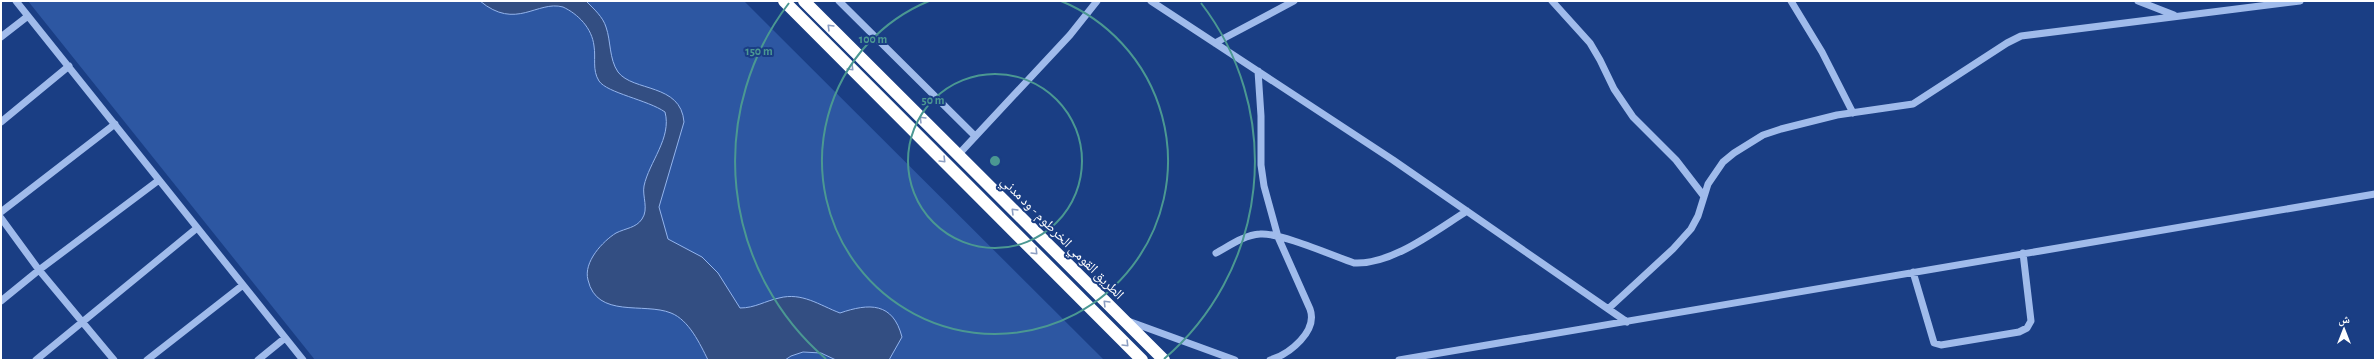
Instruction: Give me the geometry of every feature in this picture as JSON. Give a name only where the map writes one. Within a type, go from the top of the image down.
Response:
[{"type":"highway","name":"الطريق القومي الخرطوم - ود مدني","points":[[784,1],[1142,360]]},
{"type":"highway","name":"الطريق القومي الخرطوم - ود مدني","points":[[804,1],[1164,360]]},
{"type":"street","points":[[16,1],[303,360]]},
{"type":"street","points":[[839,1],[975,136]]},
{"type":"street","points":[[958,155],[1070,35],[1097,1]]},
{"type":"street","points":[[1151,1],[1466,211],[1627,322]]},
{"type":"street","points":[[1215,44],[1294,1]]},
{"type":"street","points":[[1552,1],[1590,44],[1614,89],[1633,117],[1676,160],[1703,196]]},
{"type":"street","points":[[1791,1],[1822,52],[1853,113]]},
{"type":"street","points":[[2138,1],[2176,15]]},
{"type":"street","points":[[1608,309],[1653,269],[1691,229],[1698,216],[1703,196],[1714,173],[1723,162],[1748,144],[1781,129],[1853,113],[1913,104],[2021,36],[2176,15],[2300,1]]},
{"type":"street","points":[[1,37],[28,16]]},
{"type":"street","points":[[1,122],[69,66]]},
{"type":"street","points":[[1258,71],[1261,116],[1261,175],[1278,236],[1310,308],[1312,321],[1307,331],[1290,349],[1270,360]]},
{"type":"street","points":[[1,212],[115,124]]},
{"type":"street","points":[[1,301],[39,270],[159,180]]},
{"type":"street","points":[[1399,360],[2375,194]]},
{"type":"street","points":[[1216,253],[1248,236],[1261,234],[1278,236],[1354,263],[1367,264],[1378,261],[1408,247],[1466,211]]},
{"type":"street","points":[[1,218],[39,270],[114,360]]},
{"type":"street","points":[[36,360],[197,228]]},
{"type":"street","points":[[1913,272],[1934,343],[1941,345],[2019,332],[2027,328],[2031,321],[2023,253]]},
{"type":"street","points":[[148,360],[243,285]]},
{"type":"street","points":[[1122,319],[1235,360]]},
{"type":"street","points":[[258,360],[285,338]]},
{"type":"shaded area","points":[[28,1],[744,1],[1104,360],[315,360]]},
{"type":"shaded area","points":[[480,1],[586,1],[598,13],[605,23],[613,61],[618,72],[634,83],[666,94],[675,101],[681,109],[684,122],[659,207],[668,239],[702,257],[718,273],[740,308],[750,307],[779,298],[795,297],[810,300],[840,313],[870,307],[886,311],[893,317],[902,337],[889,360],[836,360],[821,353],[803,352],[791,356],[785,360],[708,360],[689,327],[677,316],[660,310],[611,305],[601,300],[593,292],[588,280],[588,266],[595,253],[605,241],[616,233],[630,228],[640,222],[644,215],[644,186],[650,168],[663,141],[666,122],[665,112],[649,104],[610,89],[599,81],[595,68],[595,50],[593,39],[583,22],[569,10],[563,7],[553,6],[544,7],[525,13],[504,14],[493,10]]}]
